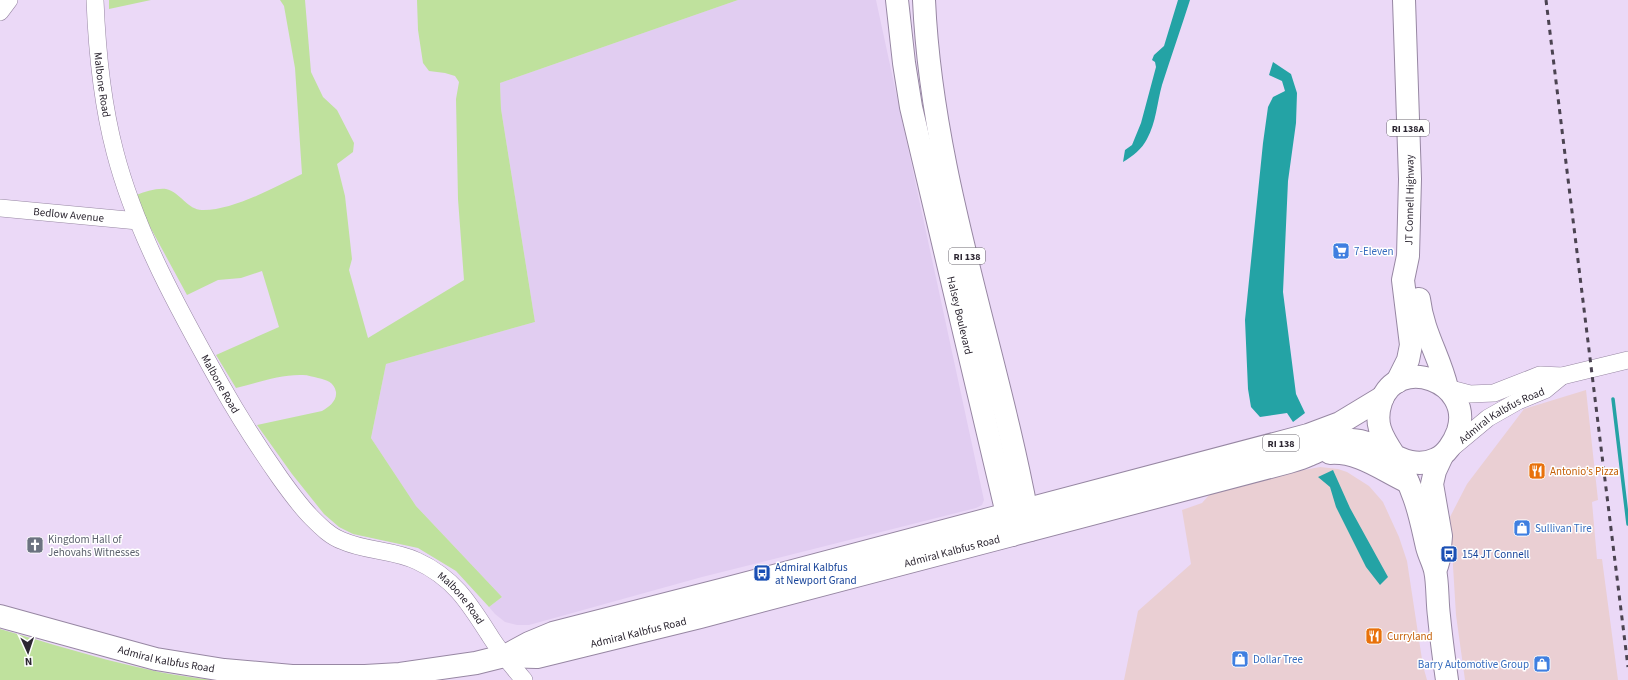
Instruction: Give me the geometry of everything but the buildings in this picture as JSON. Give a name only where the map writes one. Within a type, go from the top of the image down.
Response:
[{"type":"main road","name":"Halsey Boulevard","points":[[897,0],[904,63],[911,107],[1019,522]]},
{"type":"main road","name":"Halsey Boulevard","points":[[924,0],[930,78],[941,144],[1016,460],[1019,522]]},
{"type":"main road","name":"JT Connell Highway","points":[[1390,390],[1408,360],[1412,345],[1403,280],[1408,256],[1410,162],[1404,0]]},
{"type":"main road","name":"JT Connell Highway","points":[[1408,256],[1417,277],[1420,306],[1425,329],[1444,374],[1447,388]]},
{"type":"main road","name":"RI 138","points":[[1390,390],[1406,378],[1424,377],[1435,380],[1447,388]]},
{"type":"main road","points":[[1435,571],[1439,559],[1441,536],[1432,484],[1435,471],[1442,456],[1456,435],[1460,419],[1456,402],[1447,388]]},
{"type":"main road","name":"Admiral Kalbfus Road","points":[[1019,522],[1308,436],[1340,423],[1390,390]]},
{"type":"main road","points":[[1390,390],[1378,413],[1379,426],[1383,438],[1395,457],[1415,499],[1435,571],[1447,680]]},
{"type":"main road","name":"Admiral Kalbfus Road","points":[[0,616],[156,658],[210,668],[254,674],[325,676],[386,675],[476,663],[504,656],[553,633],[713,592],[1019,522],[1264,469],[1310,455],[1333,443],[1352,440],[1372,444],[1395,457]]},
{"type":"main road","name":"RI 138","points":[[1310,455],[1341,452],[1350,454],[1408,482]]},
{"type":"main road","points":[[1395,457],[1408,462],[1422,463],[1431,462],[1442,456]]},
{"type":"street","points":[[0,12],[9,0]]},
{"type":"street","name":"Malbone Road","points":[[95,0],[100,70],[111,135],[138,221],[174,297],[241,420],[258,447],[301,505],[311,517],[327,531],[342,541],[400,555],[417,561],[436,572],[453,586],[467,601],[504,656],[524,680]]},
{"type":"street","name":"Bedlow Avenue","points":[[0,208],[138,221]]},
{"type":"street","name":"Admiral Kalbfus Road","points":[[1447,388],[1470,394],[1488,394],[1540,375],[1562,376],[1628,360]]},
{"type":"street","name":"Admiral Kalbfus Road","points":[[1442,456],[1488,418],[1518,401],[1545,390],[1562,376]]},
{"type":"shaded area","points":[[109,0],[151,0],[109,9]]},
{"type":"shaded area","points":[[280,0],[305,0],[311,72],[323,97],[337,110],[354,143],[353,152],[337,164],[345,196],[352,259],[349,270],[368,338],[464,280],[458,199],[456,99],[459,82],[455,76],[429,71],[423,63],[418,30],[417,0],[738,0],[500,83],[501,109],[535,322],[386,364],[371,438],[416,506],[502,597],[489,607],[456,571],[418,548],[353,534],[339,527],[324,514],[292,474],[257,425],[322,411],[330,406],[334,401],[336,392],[334,386],[330,382],[307,375],[295,375],[278,377],[236,388],[216,355],[279,327],[262,271],[241,278],[218,280],[187,295],[149,225],[136,195],[154,190],[166,189],[176,194],[192,207],[202,210],[214,209],[226,207],[253,197],[302,174],[295,68],[284,6]]},
{"type":"shaded area","points":[[738,0],[876,0],[984,500],[982,505],[976,508],[702,577],[529,625],[517,625],[505,622],[489,607],[502,597],[416,506],[371,438],[386,364],[535,322],[501,109],[500,83]]},
{"type":"shaded area","points":[[1178,0],[1190,0],[1162,85],[1150,133],[1143,146],[1134,155],[1123,162],[1125,150],[1132,145],[1141,123],[1156,67],[1155,62],[1152,60],[1154,55],[1164,46]]},
{"type":"shaded area","points":[[1273,62],[1291,74],[1297,93],[1296,123],[1288,181],[1283,292],[1296,394],[1305,413],[1293,422],[1287,413],[1260,417],[1251,407],[1248,389],[1245,320],[1263,143],[1268,107],[1273,97],[1285,91],[1282,81],[1269,75]]},
{"type":"shaded area","points":[[1586,390],[1598,500],[1592,502],[1597,559],[1602,559],[1618,680],[1465,680],[1456,615],[1450,517],[1467,484],[1524,409]]},
{"type":"shaded area","points":[[1320,467],[1338,469],[1347,472],[1369,486],[1383,502],[1399,537],[1407,561],[1423,666],[1427,680],[1124,680],[1138,611],[1191,564],[1182,510],[1202,503],[1211,493],[1288,473]]},
{"type":"shaded area","points":[[1333,470],[1350,508],[1388,577],[1380,585],[1366,567],[1336,507],[1330,487],[1318,477]]},
{"type":"shaded area","points":[[0,629],[133,666],[187,677],[214,680],[0,680]]},
{"type":"waterway","points":[[1613,399],[1628,524]]},
{"type":"railway","points":[[1546,0],[1628,667]]},
{"type":"place","name":"7-Eleven","points":[[1341,251]]},
{"type":"place","name":"Antonio’s Pizza","points":[[1537,471]]},
{"type":"place","name":"Sullivan Tire","points":[[1522,528]]},
{"type":"place","name":"Kingdom Hall of Jehovahs Witnesses","points":[[35,545]]},
{"type":"place","name":"154 JT Connell","points":[[1449,554]]},
{"type":"place","name":"Admiral Kalbfus at Newport Grand","points":[[762,573]]},
{"type":"place","name":"Curryland","points":[[1374,636]]},
{"type":"place","name":"Dollar Tree","points":[[1240,659]]},
{"type":"place","name":"Barry Automotive Group","points":[[1542,664]]}]
